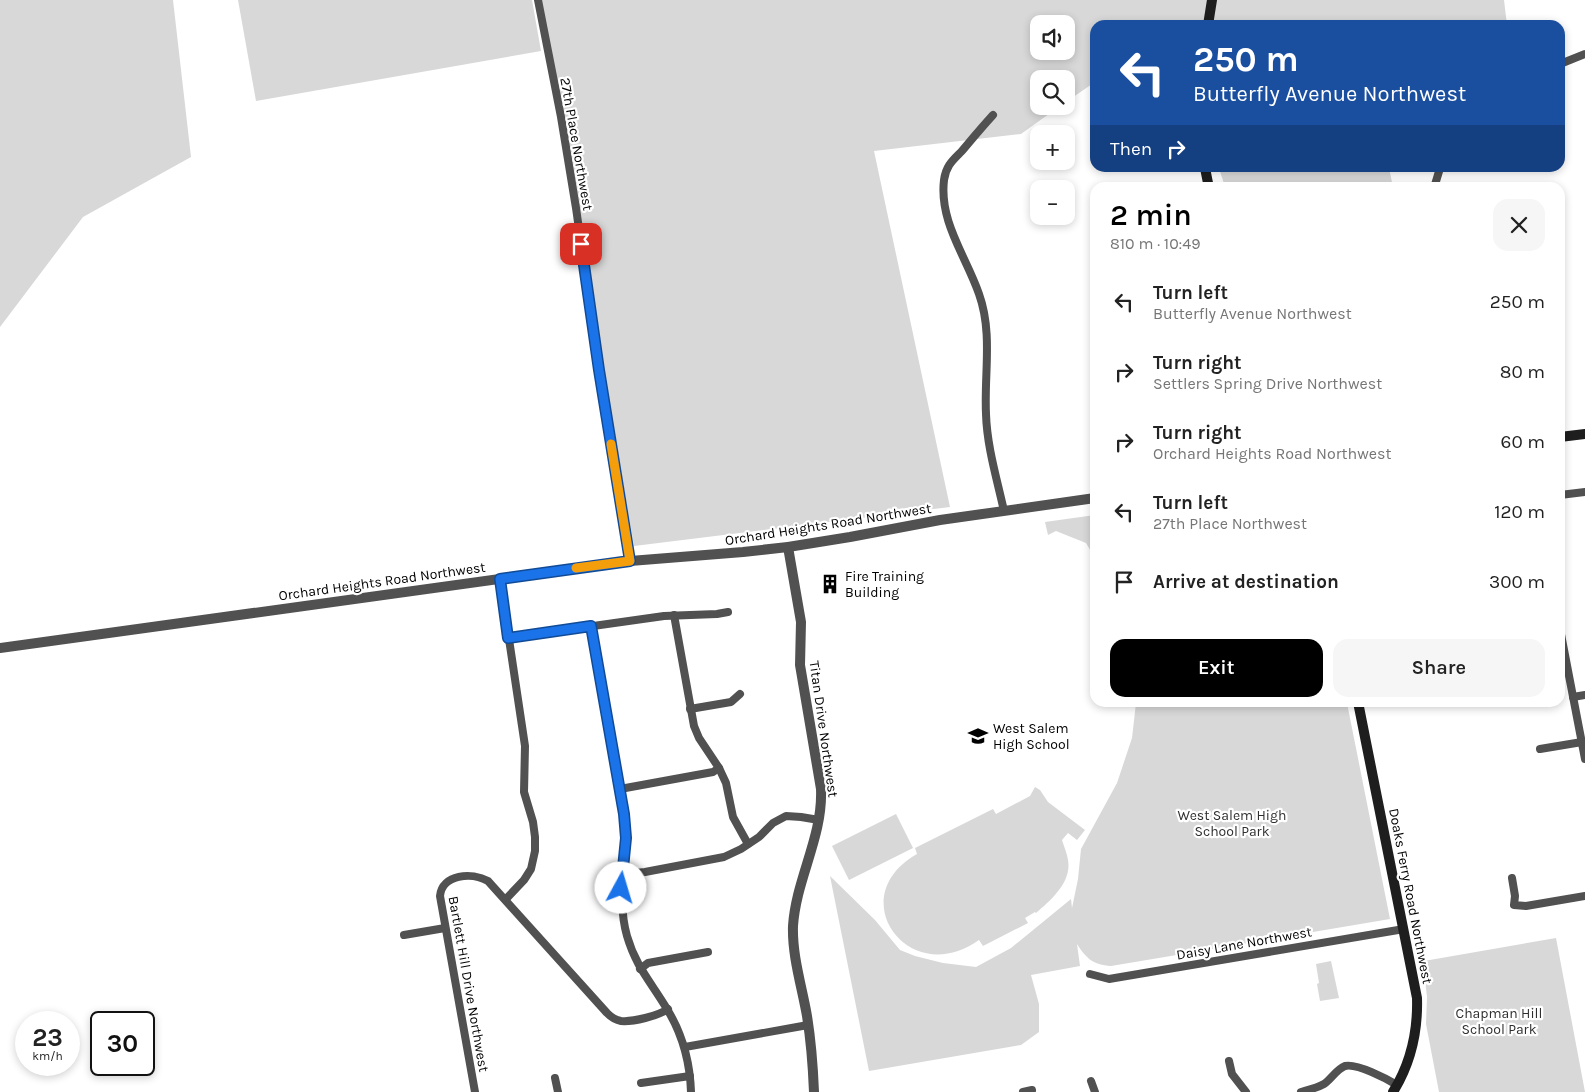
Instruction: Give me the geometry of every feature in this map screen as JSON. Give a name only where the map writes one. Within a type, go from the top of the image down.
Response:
[{"type":"main road","points":[[1209,20],[1212,0]]},
{"type":"main road","points":[[1565,436],[1585,434]]},
{"type":"main road","name":"Doaks Ferry Road Northwest","points":[[1359,707],[1417,998],[1418,1013],[1412,1050],[1395,1088]]},
{"type":"street","name":"27th Place Northwest","points":[[538,0],[573,190],[600,379],[630,561]]},
{"type":"street","points":[[1565,62],[1585,54]]},
{"type":"street","points":[[993,114],[951,160],[946,170],[943,198],[950,226],[976,287],[984,314],[988,358],[987,429],[1004,511]]},
{"type":"street","points":[[1565,494],[1585,492]]},
{"type":"street","name":"Orchard Heights Road Northwest","points":[[0,648],[630,561],[788,547],[924,523],[1090,499]]},
{"type":"street","name":"Titan Drive Northwest","points":[[788,547],[801,622],[800,665],[821,789],[819,820],[797,901],[794,924],[794,948],[808,1025],[814,1092]]},
{"type":"street","points":[[500,579],[525,746],[524,792],[533,822],[535,837],[535,851],[530,869],[524,880],[506,900],[614,1019],[622,1021],[651,1016],[661,1014],[668,1009]]},
{"type":"street","points":[[508,638],[674,615],[728,612]]},
{"type":"street","points":[[674,615],[690,709],[699,738],[719,768],[726,783],[732,817],[748,844]]},
{"type":"street","points":[[591,626],[620,789],[626,838],[621,888],[626,934],[640,969],[668,1009],[685,1047],[691,1092]]},
{"type":"street","points":[[1565,655],[1585,759]]},
{"type":"street","points":[[690,709],[731,702],[740,694]]},
{"type":"street","points":[[1573,697],[1585,695]]},
{"type":"street","points":[[1540,749],[1582,742]]},
{"type":"street","points":[[620,789],[713,772],[719,768]]},
{"type":"street","points":[[623,872],[645,872],[724,857],[759,837],[773,823],[786,816],[819,820]]},
{"type":"street","name":"Bartlett Hill Drive Northwest","points":[[475,1092],[445,928],[440,889],[445,882],[451,879],[470,876],[480,877],[488,881],[506,900]]},
{"type":"street","points":[[1512,878],[1515,896],[1514,905],[1526,906],[1585,896]]},
{"type":"street","points":[[404,935],[445,928]]},
{"type":"street","name":"Daisy Lane Northwest","points":[[1090,974],[1108,979],[1404,929]]},
{"type":"street","points":[[640,969],[648,963],[708,952]]},
{"type":"street","points":[[685,1047],[808,1025]]},
{"type":"street","points":[[1229,1061],[1232,1074],[1246,1092]]},
{"type":"street","points":[[1301,1092],[1324,1084],[1341,1068],[1347,1066],[1362,1069],[1385,1078],[1395,1088]]},
{"type":"street","points":[[641,1084],[690,1076]]},
{"type":"street","points":[[555,1078],[558,1092]]},
{"type":"street","points":[[1091,1082],[1094,1092]]},
{"type":"street","points":[[1024,1092],[1032,1090]]},
{"type":"green space","points":[[0,0],[173,0],[191,157],[83,217],[0,327]]},
{"type":"green space","points":[[238,0],[532,0],[541,51],[256,101]]},
{"type":"green space","points":[[539,0],[1504,0],[1506,20],[1090,20],[1090,85],[1075,96],[1075,70],[1030,70],[1030,115],[1047,115],[1034,125],[1030,125],[1030,128],[1021,134],[874,151],[950,507],[634,546]]},
{"type":"green space","points":[[1220,172],[1390,172],[1392,182],[1223,182]]},
{"type":"green space","points":[[1090,516],[1090,550],[1086,543],[1056,531],[1048,535],[1045,522]]},
{"type":"green space","name":"West Salem High School Park","points":[[1136,707],[1348,707],[1390,919],[1111,966],[1099,964],[1091,960],[1077,944],[1080,966],[1031,975],[1039,1004],[1039,1032],[1021,1045],[869,1071],[830,876],[875,920],[900,950],[943,963],[976,967],[1011,948],[1071,899],[1072,908],[1078,879],[1081,849],[1117,783],[1132,738]]},
{"type":"green space","points":[[1035,787],[1040,790],[1048,802],[1085,830],[1077,840],[1068,833],[1062,840],[1068,857],[1067,876],[1059,890],[1048,902],[1036,913],[1025,918],[1028,923],[983,946],[979,940],[953,952],[929,954],[909,946],[893,932],[885,913],[885,893],[895,872],[917,854],[915,848],[993,809],[996,814],[1030,796]]},
{"type":"green space","points":[[896,814],[913,848],[849,880],[832,846]]},
{"type":"green space","name":"Chapman Hill School Park","points":[[1556,938],[1585,1092],[1439,1092],[1426,1024],[1427,997],[1425,980],[1427,977],[1424,961]]},
{"type":"green space","points":[[1331,961],[1339,998],[1320,1001],[1316,964]]},
{"type":"slow traffic","points":[[576,568],[630,561],[611,444]]},
{"type":"place","name":"Fire Training Building","points":[[830,584]]},
{"type":"place","name":"West Salem High School","points":[[978,736]]},
{"type":"route","points":[[581,244],[630,561],[500,579],[508,638],[591,626],[624,814],[626,838],[621,888]]}]
